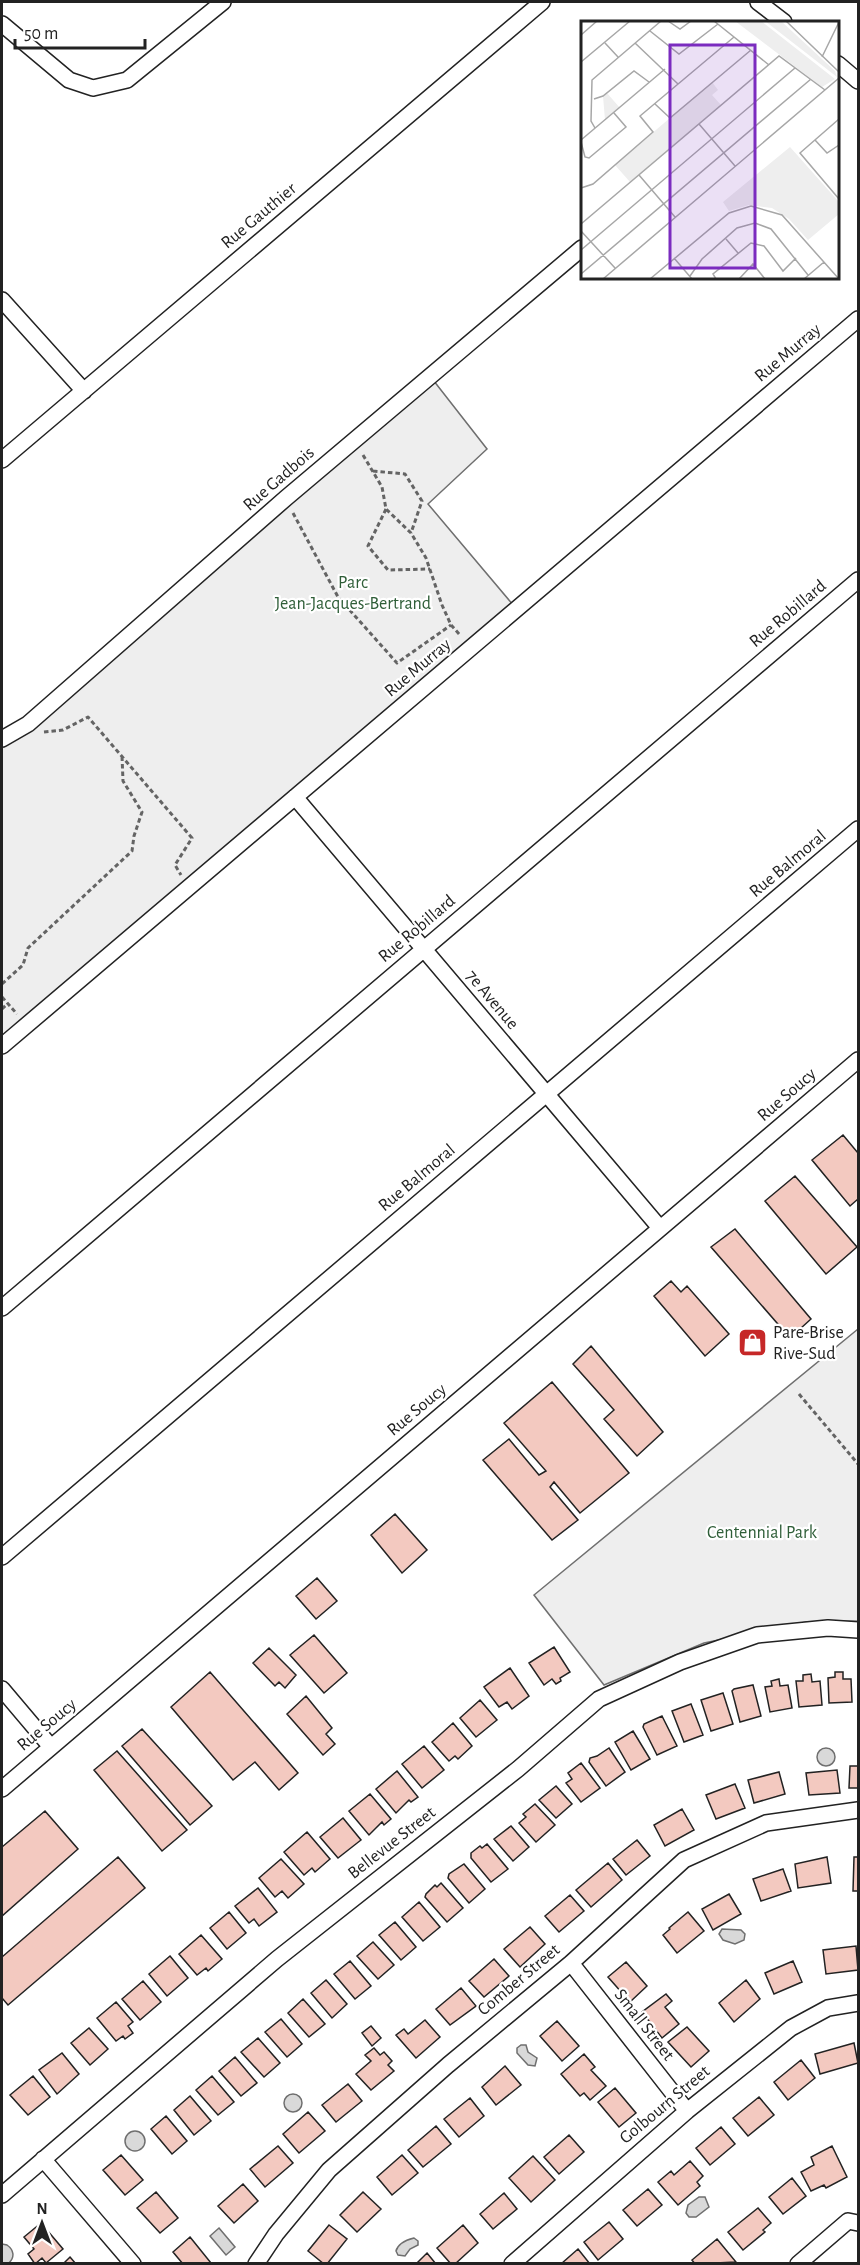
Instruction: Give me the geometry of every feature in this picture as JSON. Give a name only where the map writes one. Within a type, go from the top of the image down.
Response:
[{"type":"street","points":[[2,24],[69,80],[93,88],[127,80],[223,2]]},
{"type":"street","name":"Rue Gauthier","points":[[2,460],[542,2]]},
{"type":"street","points":[[758,2],[783,21]]},
{"type":"street","points":[[839,66],[858,81]]},
{"type":"street","name":"Rue Gadbois","points":[[2,739],[28,724],[286,498],[581,249]]},
{"type":"street","points":[[2,300],[84,391]]},
{"type":"street","name":"Rue Murray","points":[[2,1046],[858,319]]},
{"type":"street","name":"Rue Robillard","points":[[2,1308],[858,580]]},
{"type":"street","name":"7e Avenue","points":[[295,797],[660,1228]]},
{"type":"street","name":"Rue Balmoral","points":[[2,1557],[858,829]]},
{"type":"street","name":"Rue Soucy","points":[[2,1789],[858,1059]]},
{"type":"street","name":"Bellevue Street","points":[[2,2195],[277,1959],[518,1769],[599,1699],[680,1662],[757,1635],[828,1628],[858,1630]]},
{"type":"street","points":[[2,1689],[51,1747]]},
{"type":"street","name":"Comber Street","points":[[256,2264],[276,2234],[328,2170],[448,2065],[571,1963],[684,1860],[766,1823],[858,1810]]},
{"type":"street","name":"Small Street","points":[[571,1963],[687,2111]]},
{"type":"street","name":"Golbourn Street","points":[[512,2264],[687,2111],[791,2028],[828,2008],[858,2003]]},
{"type":"street","points":[[43,2159],[133,2264]]},
{"type":"street","points":[[798,2264],[848,2221],[858,2223]]},
{"type":"path","points":[[354,440],[382,487],[386,509],[368,546],[388,570],[430,569]]},
{"type":"path","points":[[373,471],[405,474],[422,501],[411,532]]},
{"type":"path","points":[[286,498],[338,597],[397,663],[451,625]]},
{"type":"path","points":[[386,509],[411,532],[426,558],[451,625],[471,648]]},
{"type":"path","points":[[28,724],[44,732],[63,730],[88,717],[192,838],[175,865],[188,887]]},
{"type":"path","points":[[2,984],[24,965],[28,948],[132,851],[142,812],[123,781],[122,756]]},
{"type":"path","points":[[2,997],[26,1025]]},
{"type":"path","points":[[2,1008],[8,1004]]},
{"type":"path","points":[[799,1394],[858,1464]]},
{"type":"green space","name":"Parc Jean-Jacques-Bertrand","points":[[430,376],[487,449],[428,504],[514,606],[2,1044],[2,739]]},
{"type":"green space","name":"Centennial Park","points":[[858,1329],[858,1621],[806,1622],[704,1643],[604,1685],[534,1595]]},
{"type":"shaded area","points":[[822,1748],[830,1748],[835,1753],[833,1764],[822,1766],[817,1761],[817,1753]]},
{"type":"shaded area","points":[[722,1929],[741,1930],[745,1934],[744,1940],[735,1944],[723,1940],[719,1934]]},
{"type":"shaded area","points":[[526,2045],[528,2052],[537,2058],[535,2066],[528,2065],[517,2053],[517,2048]]},
{"type":"shaded area","points":[[289,2094],[297,2094],[302,2099],[300,2110],[289,2112],[284,2107],[284,2099]]},
{"type":"shaded area","points":[[135,2131],[142,2134],[145,2141],[142,2148],[135,2151],[128,2148],[125,2141],[128,2134]]},
{"type":"shaded area","points":[[699,2197],[705,2197],[709,2207],[696,2217],[689,2217],[686,2213],[688,2205]]},
{"type":"shaded area","points":[[219,2228],[235,2247],[226,2255],[210,2236]]},
{"type":"shaded area","points":[[414,2238],[418,2241],[418,2245],[410,2249],[405,2256],[398,2255],[396,2251],[399,2246]]},
{"type":"shaded area","points":[[2,2244],[7,2245],[12,2251],[13,2256],[9,2263],[2,2263]]},
{"type":"building","points":[[843,1135],[858,1153],[858,1199],[850,1206],[812,1160]]},
{"type":"building","points":[[795,1176],[857,1247],[826,1274],[765,1201]]},
{"type":"building","points":[[735,1229],[811,1319],[790,1338],[711,1247]]},
{"type":"building","points":[[671,1281],[681,1292],[687,1286],[729,1334],[705,1356],[654,1296]]},
{"type":"building","points":[[591,1346],[663,1432],[637,1456],[604,1419],[614,1410],[573,1364]]},
{"type":"building","points":[[552,1382],[629,1473],[580,1513],[554,1482],[550,1487],[578,1520],[552,1540],[483,1460],[509,1439],[539,1475],[546,1471],[504,1423]]},
{"type":"building","points":[[395,1514],[427,1550],[402,1573],[371,1535]]},
{"type":"building","points":[[317,1578],[337,1601],[316,1619],[296,1596]]},
{"type":"building","points":[[314,1635],[347,1673],[324,1693],[290,1655]]},
{"type":"building","points":[[554,1647],[570,1672],[560,1678],[561,1681],[556,1684],[552,1679],[544,1685],[529,1663]]},
{"type":"building","points":[[269,1648],[296,1675],[285,1688],[279,1682],[275,1686],[253,1663]]},
{"type":"building","points":[[510,1668],[529,1696],[512,1709],[507,1702],[499,1707],[484,1687]]},
{"type":"building","points":[[210,1672],[298,1773],[279,1790],[255,1762],[233,1780],[171,1707]]},
{"type":"building","points":[[835,1672],[843,1672],[843,1679],[851,1679],[852,1702],[829,1703],[828,1678],[835,1677]]},
{"type":"building","points":[[811,1674],[812,1682],[820,1681],[822,1705],[799,1707],[796,1681],[803,1681],[803,1675]]},
{"type":"building","points":[[779,1679],[780,1686],[788,1685],[792,1708],[770,1712],[765,1687],[772,1686],[771,1681]]},
{"type":"building","points":[[753,1685],[761,1716],[740,1722],[732,1691]]},
{"type":"building","points":[[723,1693],[733,1724],[711,1731],[701,1700]]},
{"type":"building","points":[[306,1696],[332,1728],[326,1734],[335,1744],[323,1755],[287,1714]]},
{"type":"building","points":[[480,1700],[497,1720],[476,1737],[460,1718]]},
{"type":"building","points":[[691,1704],[703,1735],[684,1742],[672,1711]]},
{"type":"building","points":[[662,1716],[677,1746],[657,1755],[643,1727],[644,1724]]},
{"type":"building","points":[[453,1723],[472,1746],[458,1759],[455,1756],[449,1761],[432,1742]]},
{"type":"building","points":[[142,1729],[212,1806],[190,1825],[122,1746]]},
{"type":"building","points":[[633,1731],[650,1759],[631,1770],[615,1742]]},
{"type":"building","points":[[424,1746],[444,1770],[422,1788],[402,1764]]},
{"type":"building","points":[[609,1748],[625,1772],[606,1786],[589,1762],[590,1758]]},
{"type":"building","points":[[117,1751],[187,1830],[162,1851],[94,1770]]},
{"type":"building","points":[[581,1763],[600,1788],[581,1802],[566,1783],[572,1779],[568,1773]]},
{"type":"building","points":[[850,1766],[858,1766],[858,1788],[849,1788]]},
{"type":"building","points":[[837,1770],[840,1793],[809,1795],[806,1773]]},
{"type":"building","points":[[397,1771],[418,1797],[411,1802],[409,1800],[396,1813],[376,1789]]},
{"type":"building","points":[[779,1772],[785,1794],[754,1803],[748,1780]]},
{"type":"building","points":[[735,1784],[745,1808],[716,1819],[706,1795]]},
{"type":"building","points":[[556,1786],[572,1804],[556,1818],[539,1800]]},
{"type":"building","points":[[370,1794],[391,1819],[384,1825],[382,1822],[369,1835],[349,1811]]},
{"type":"building","points":[[535,1804],[555,1825],[536,1842],[519,1823],[526,1817],[523,1814]]},
{"type":"building","points":[[682,1809],[694,1830],[665,1846],[654,1825]]},
{"type":"building","points":[[45,1811],[78,1849],[2,1916],[2,1847]]},
{"type":"building","points":[[343,1818],[361,1840],[338,1858],[320,1837]]},
{"type":"building","points":[[511,1826],[529,1847],[513,1861],[494,1839]]},
{"type":"building","points":[[307,1832],[330,1859],[315,1872],[312,1868],[304,1875],[284,1852]]},
{"type":"building","points":[[637,1840],[650,1856],[626,1875],[613,1859]]},
{"type":"building","points":[[487,1844],[508,1869],[491,1882],[471,1858],[471,1853]]},
{"type":"building","points":[[118,1857],[145,1888],[8,2005],[2,1998],[2,1957]]},
{"type":"building","points":[[827,1857],[831,1883],[798,1888],[795,1864]]},
{"type":"building","points":[[854,1857],[858,1857],[858,1891],[853,1891]]},
{"type":"building","points":[[281,1859],[304,1884],[288,1898],[282,1891],[275,1897],[259,1878]]},
{"type":"building","points":[[608,1863],[622,1880],[591,1907],[576,1890]]},
{"type":"building","points":[[464,1864],[485,1889],[469,1903],[448,1878],[449,1874]]},
{"type":"building","points":[[783,1869],[791,1891],[761,1901],[753,1879]]},
{"type":"building","points":[[441,1883],[463,1908],[447,1922],[425,1897],[435,1885],[437,1887]]},
{"type":"building","points":[[258,1888],[277,1912],[259,1926],[254,1919],[249,1923],[235,1906]]},
{"type":"building","points":[[729,1894],[741,1914],[713,1930],[702,1909]]},
{"type":"building","points":[[570,1895],[584,1911],[559,1932],[545,1916]]},
{"type":"building","points":[[419,1902],[440,1927],[423,1941],[402,1917]]},
{"type":"building","points":[[229,1912],[246,1933],[227,1949],[210,1928]]},
{"type":"building","points":[[688,1912],[704,1931],[677,1953],[663,1935]]},
{"type":"building","points":[[395,1922],[416,1947],[401,1960],[379,1935]]},
{"type":"building","points":[[530,1927],[545,1944],[520,1967],[504,1949]]},
{"type":"building","points":[[201,1935],[222,1959],[208,1971],[206,1968],[197,1975],[179,1954]]},
{"type":"building","points":[[373,1942],[394,1965],[378,1979],[357,1956]]},
{"type":"building","points":[[856,1946],[858,1970],[826,1974],[823,1950]]},
{"type":"building","points":[[170,1956],[188,1978],[167,1996],[149,1974]]},
{"type":"building","points":[[494,1959],[509,1976],[484,1997],[469,1981]]},
{"type":"building","points":[[350,1961],[371,1986],[355,1999],[334,1974]]},
{"type":"building","points":[[793,1961],[802,1982],[774,1994],[765,1973]]},
{"type":"building","points":[[626,1962],[647,1986],[630,2002],[608,1977]]},
{"type":"building","points":[[326,1980],[347,2004],[332,2018],[311,1993]]},
{"type":"building","points":[[746,1980],[760,1999],[734,2022],[719,2003]]},
{"type":"building","points":[[143,1981],[161,2002],[140,2020],[122,1999]]},
{"type":"building","points":[[461,1988],[476,2006],[450,2025],[436,2009]]},
{"type":"building","points":[[666,1994],[672,2001],[665,2007],[679,2024],[662,2038],[642,2012]]},
{"type":"building","points":[[303,1999],[325,2024],[309,2037],[288,2013]]},
{"type":"building","points":[[116,2002],[133,2022],[128,2026],[133,2033],[125,2039],[123,2036],[116,2041],[97,2018]]},
{"type":"building","points":[[281,2019],[302,2044],[287,2057],[265,2032]]},
{"type":"building","points":[[425,2020],[440,2037],[416,2058],[396,2035],[404,2029],[408,2034]]},
{"type":"building","points":[[557,2021],[579,2046],[562,2061],[540,2036]]},
{"type":"building","points":[[371,2026],[381,2038],[372,2046],[362,2033]]},
{"type":"building","points":[[687,2027],[709,2051],[691,2067],[668,2042]]},
{"type":"building","points":[[89,2028],[108,2049],[90,2065],[71,2043]]},
{"type":"building","points":[[258,2038],[280,2063],[264,2077],[241,2052]]},
{"type":"building","points":[[854,2043],[858,2063],[820,2074],[815,2054]]},
{"type":"building","points":[[374,2048],[380,2055],[384,2052],[392,2061],[388,2065],[394,2071],[371,2090],[356,2074],[371,2061],[365,2055]]},
{"type":"building","points":[[62,2053],[79,2074],[57,2094],[39,2070]]},
{"type":"building","points":[[584,2054],[595,2067],[591,2070],[606,2086],[590,2100],[584,2093],[580,2096],[561,2074]]},
{"type":"building","points":[[235,2057],[257,2083],[241,2096],[219,2071]]},
{"type":"building","points":[[801,2060],[815,2078],[788,2100],[774,2082]]},
{"type":"building","points":[[505,2066],[521,2085],[496,2105],[482,2087]]},
{"type":"building","points":[[33,2076],[50,2097],[28,2115],[10,2095]]},
{"type":"building","points":[[212,2076],[234,2102],[218,2115],[196,2090]]},
{"type":"building","points":[[348,2084],[362,2101],[336,2122],[322,2105]]},
{"type":"building","points":[[615,2088],[636,2113],[619,2127],[598,2102]]},
{"type":"building","points":[[190,2096],[211,2121],[194,2135],[174,2110]]},
{"type":"building","points":[[759,2097],[774,2115],[748,2136],[733,2118]]},
{"type":"building","points":[[470,2098],[484,2116],[459,2137],[444,2119]]},
{"type":"building","points":[[308,2112],[325,2131],[299,2153],[283,2134]]},
{"type":"building","points":[[166,2116],[187,2141],[172,2154],[151,2129]]},
{"type":"building","points":[[436,2126],[451,2144],[423,2167],[408,2150]]},
{"type":"building","points":[[721,2127],[735,2144],[710,2165],[696,2148]]},
{"type":"building","points":[[569,2135],[584,2152],[559,2174],[544,2157]]},
{"type":"building","points":[[278,2146],[293,2163],[265,2187],[250,2169]]},
{"type":"building","points":[[832,2146],[847,2177],[826,2188],[824,2185],[811,2191],[801,2172],[814,2165],[811,2157]]},
{"type":"building","points":[[121,2155],[143,2180],[125,2195],[103,2170]]},
{"type":"building","points":[[402,2155],[418,2173],[392,2195],[377,2177]]},
{"type":"building","points":[[533,2156],[555,2180],[531,2202],[509,2178]]},
{"type":"building","points":[[690,2161],[703,2176],[697,2182],[700,2186],[678,2205],[658,2182],[671,2171],[674,2175]]},
{"type":"building","points":[[792,2178],[806,2196],[783,2214],[769,2197]]},
{"type":"building","points":[[243,2184],[258,2201],[234,2223],[218,2206]]},
{"type":"building","points":[[648,2189],[662,2205],[637,2226],[623,2210]]},
{"type":"building","points":[[156,2192],[178,2218],[160,2233],[137,2208]]},
{"type":"building","points":[[363,2192],[381,2209],[357,2232],[340,2215]]},
{"type":"building","points":[[504,2193],[517,2209],[493,2229],[480,2214]]},
{"type":"building","points":[[758,2208],[771,2223],[763,2230],[765,2232],[743,2250],[728,2232]]},
{"type":"building","points":[[609,2222],[623,2239],[598,2260],[584,2242]]},
{"type":"building","points":[[41,2223],[63,2249],[46,2263],[42,2258],[35,2264],[28,2254],[34,2249],[24,2237]]},
{"type":"building","points":[[329,2225],[347,2239],[327,2264],[324,2264],[308,2251]]},
{"type":"building","points":[[463,2225],[478,2243],[455,2264],[451,2264],[437,2248]]},
{"type":"building","points":[[190,2237],[211,2264],[183,2264],[173,2252]]},
{"type":"building","points":[[717,2239],[736,2262],[695,2264],[692,2260]]},
{"type":"building","points":[[578,2249],[590,2264],[561,2264]]},
{"type":"building","points":[[427,2253],[436,2264],[416,2264]]},
{"type":"building","points":[[70,2257],[76,2264],[63,2264]]},
{"type":"place","name":"Pare-Brise Rive-Sud","points":[[752,1343]]}]
